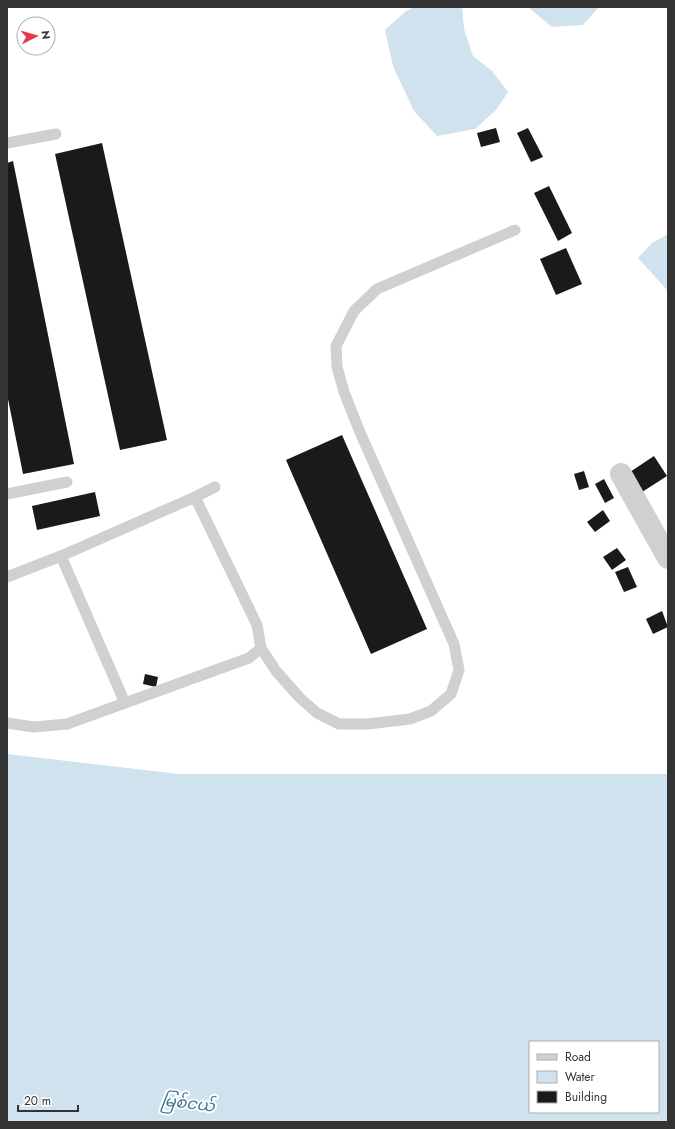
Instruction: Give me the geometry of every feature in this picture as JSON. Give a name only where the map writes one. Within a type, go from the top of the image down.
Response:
[{"type":"street","points":[[621,474],[668,558]]},
{"type":"lane","points":[[7,143],[56,134]]},
{"type":"lane","points":[[195,497],[257,625],[261,648],[276,671],[300,698],[317,713],[338,724],[368,724],[410,720],[431,711],[451,694],[459,670],[454,644],[359,430],[344,392],[337,367],[336,346],[354,311],[377,289],[515,230]]},
{"type":"lane","points":[[7,494],[67,482]]},
{"type":"lane","points":[[7,576],[61,556],[215,487]]},
{"type":"lane","points":[[61,556],[125,703]]},
{"type":"lane","points":[[7,723],[34,727],[68,724],[250,658],[261,648]]},
{"type":"water","points":[[415,7],[462,7],[464,29],[473,56],[492,71],[508,92],[496,110],[475,129],[437,136],[414,111],[393,66],[385,30],[406,11]]},
{"type":"water","points":[[528,7],[599,7],[583,25],[552,27]]},
{"type":"water","points":[[668,234],[668,291],[638,258],[652,243]]},
{"type":"water","name":"မြစ်ငယ်","points":[[7,754],[179,774],[668,774],[668,1122],[7,1122]]},
{"type":"building","points":[[496,128],[500,142],[481,147],[477,133]]},
{"type":"building","points":[[528,128],[543,157],[531,162],[517,133]]},
{"type":"building","points":[[102,143],[167,440],[120,450],[55,154]]},
{"type":"building","points":[[13,161],[74,464],[23,474],[7,394],[7,163]]},
{"type":"building","points":[[549,186],[572,233],[558,241],[534,193]]},
{"type":"building","points":[[566,248],[582,284],[556,295],[540,259]]},
{"type":"building","points":[[342,435],[427,629],[371,654],[286,460]]},
{"type":"building","points":[[654,456],[667,476],[639,494],[627,474]]},
{"type":"building","points":[[584,471],[589,487],[579,490],[574,474]]},
{"type":"building","points":[[604,479],[614,498],[605,503],[595,484]]},
{"type":"building","points":[[95,492],[100,516],[37,530],[32,506]]},
{"type":"building","points":[[603,510],[610,521],[595,532],[587,522]]},
{"type":"building","points":[[617,548],[626,560],[612,570],[603,557]]},
{"type":"building","points":[[628,567],[637,587],[624,592],[615,572]]},
{"type":"building","points":[[662,611],[668,627],[653,634],[646,619]]},
{"type":"building","points":[[145,674],[158,677],[156,687],[143,684]]}]
